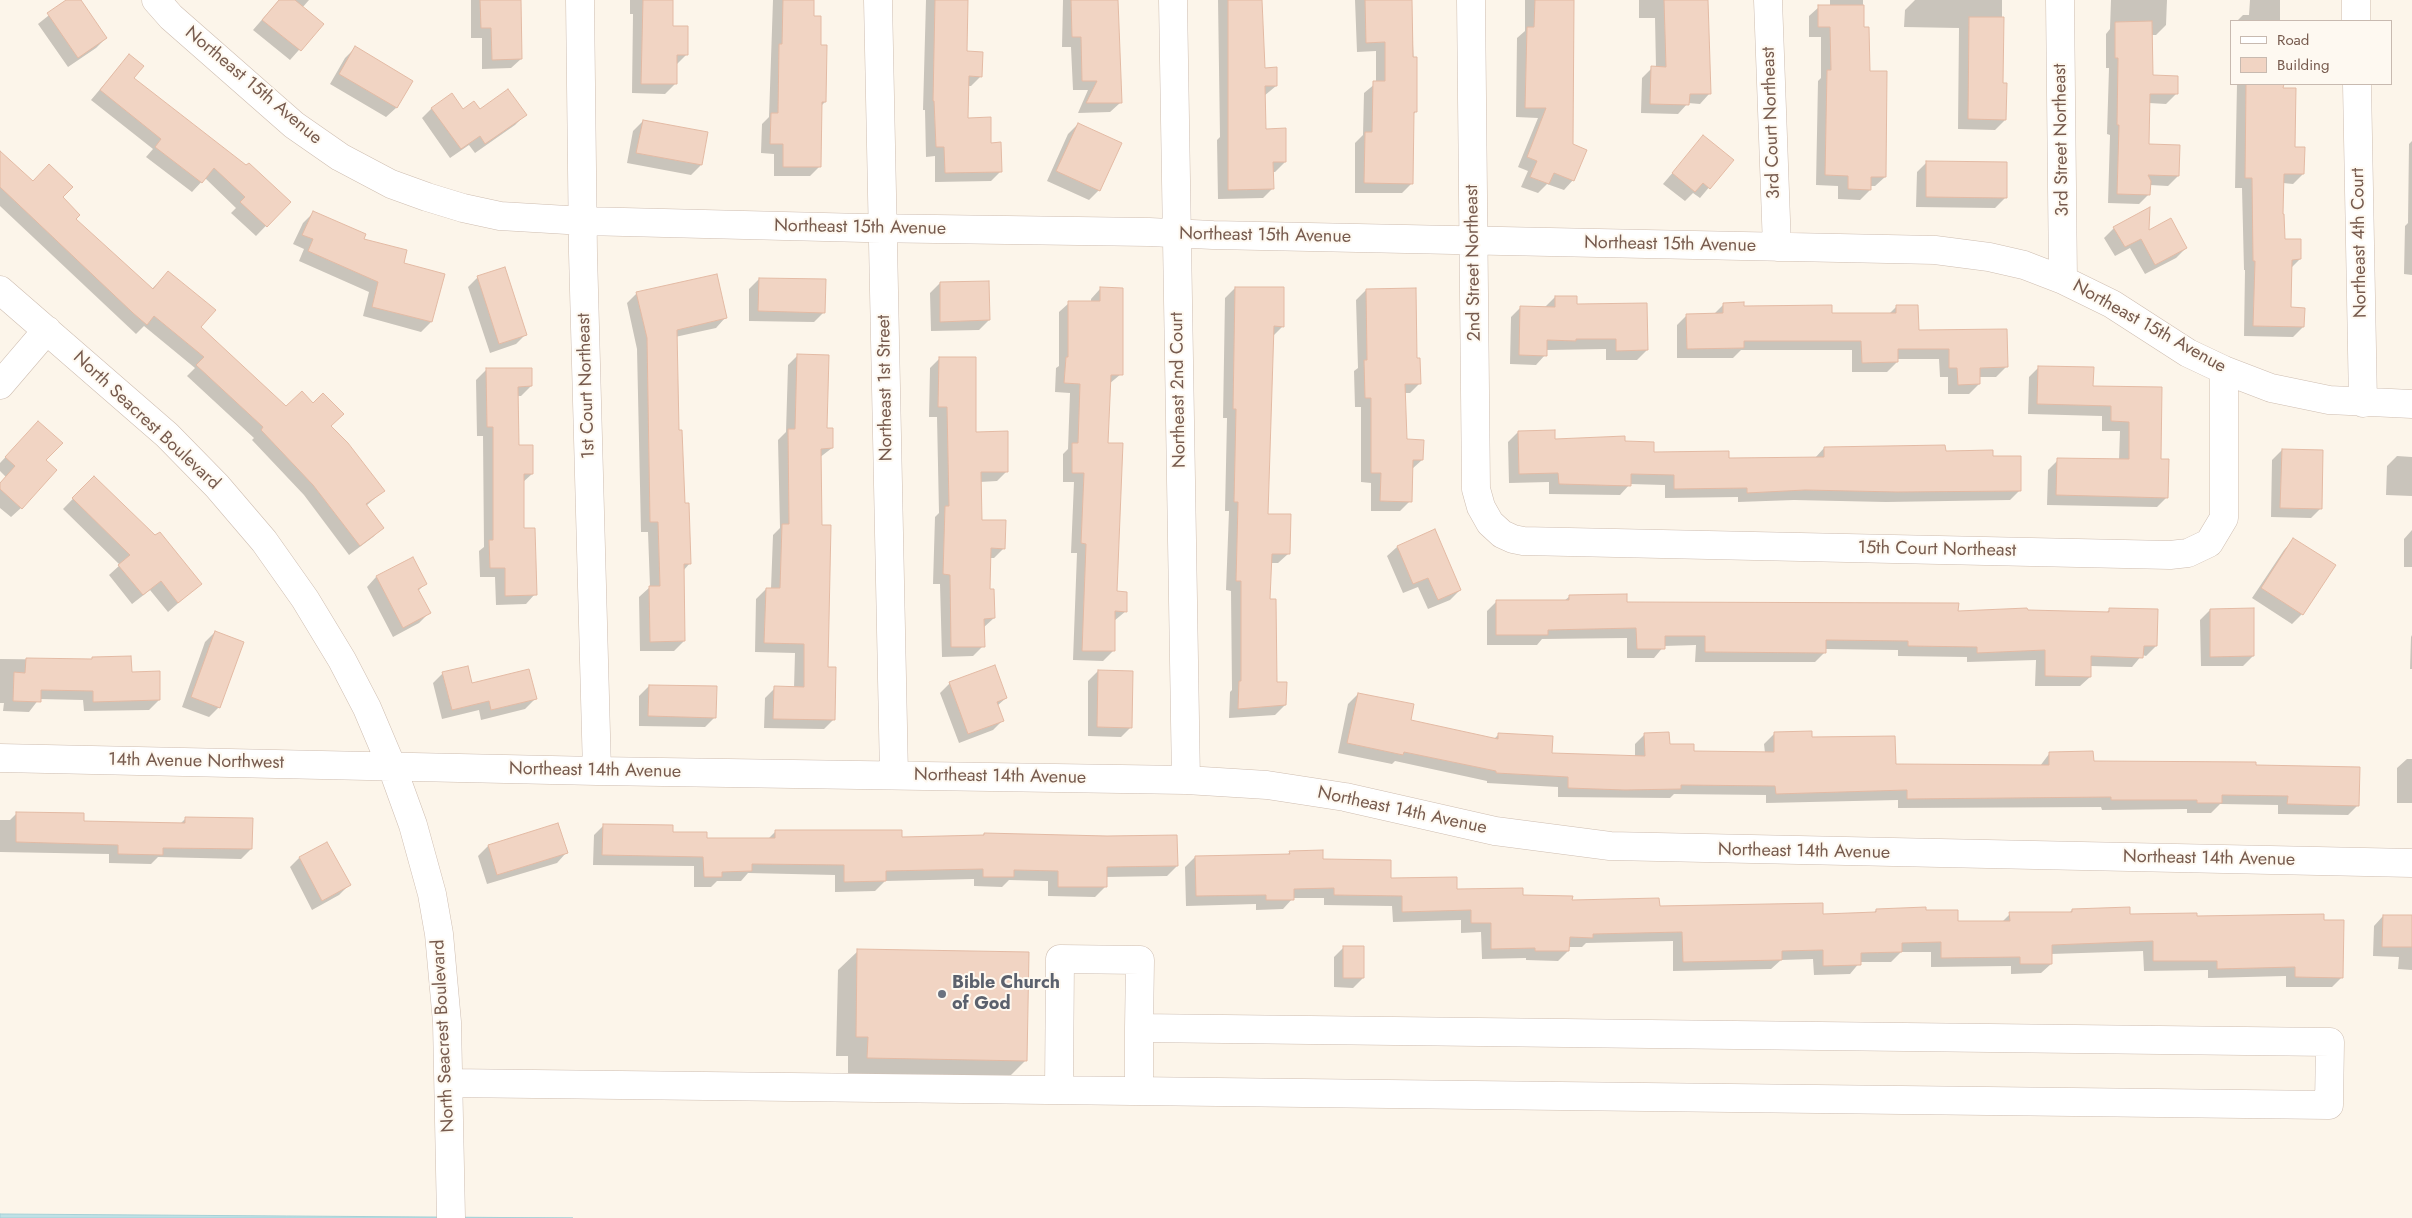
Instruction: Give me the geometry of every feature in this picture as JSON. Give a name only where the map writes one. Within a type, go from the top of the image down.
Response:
[{"type":"street","name":"Northeast 15th Avenue","points":[[156,0],[171,17],[294,125],[340,157],[391,184],[463,208],[500,216],[584,222],[1935,250],[1989,257],[2024,266],[2063,280],[2112,304],[2188,353],[2224,370],[2271,388],[2329,400],[2412,404]]},
{"type":"street","name":"1st Court Northeast","points":[[580,0],[597,771]]},
{"type":"street","name":"Northeast 1st Street","points":[[878,0],[894,775]]},
{"type":"street","name":"Northeast 2nd Court","points":[[1172,0],[1186,780]]},
{"type":"street","name":"2nd Street Northeast","points":[[1471,0],[1476,488],[1490,523]]},
{"type":"street","name":"3rd Court Northeast","points":[[1768,0],[1777,247]]},
{"type":"street","name":"3rd Street Northeast","points":[[2060,0],[2063,280]]},
{"type":"street","points":[[2356,0],[2356,20]]},
{"type":"street","name":"Northeast 4th Court","points":[[2357,85],[2363,403]]},
{"type":"street","name":"North Seacrest Boulevard","points":[[1,293],[47,330],[166,435],[217,486],[264,541],[305,599],[342,660],[367,708],[392,767],[413,825],[432,894],[439,934],[447,1022],[451,1213]]},
{"type":"street","points":[[0,385],[47,330]]},
{"type":"street","name":"15th Court Northeast","points":[[1490,523],[1502,534],[1513,540],[1523,541],[2170,555],[2188,553],[2209,543],[2224,518],[2224,370]]},
{"type":"street","name":"14th Avenue Northwest","points":[[0,758],[392,767]]},
{"type":"street","name":"Northeast 14th Avenue","points":[[392,767],[1186,780],[1267,785],[1335,795],[1495,831],[1610,846],[2412,864]]},
{"type":"street","points":[[1058,1090],[1060,959],[1140,960],[1140,1091]]},
{"type":"street","points":[[449,1083],[2329,1104],[2330,1042],[1139,1028]]},
{"type":"water","points":[[0,1214],[573,1218],[0,1218]]},
{"type":"building","points":[[66,0],[81,0],[107,38],[78,58],[47,13]]},
{"type":"building","points":[[279,0],[295,0],[324,24],[301,51],[262,20]]},
{"type":"building","points":[[480,0],[521,0],[522,59],[492,60],[491,28],[481,28]]},
{"type":"building","points":[[643,0],[673,0],[673,26],[688,26],[688,55],[677,55],[677,84],[641,84]]},
{"type":"building","points":[[783,0],[814,0],[814,16],[821,16],[821,45],[827,45],[826,102],[822,102],[821,167],[783,167],[783,144],[770,144],[771,113],[778,113],[779,44],[782,44]]},
{"type":"building","points":[[935,0],[968,0],[967,51],[983,52],[982,77],[969,76],[968,118],[991,117],[991,143],[1001,142],[1002,172],[945,173],[944,147],[936,147],[933,101]]},
{"type":"building","points":[[1071,0],[1118,0],[1122,103],[1086,103],[1097,81],[1082,81],[1081,37],[1072,37]]},
{"type":"building","points":[[1228,0],[1262,0],[1265,68],[1277,67],[1277,86],[1265,86],[1266,129],[1286,128],[1286,162],[1273,162],[1274,189],[1228,190]]},
{"type":"building","points":[[1365,0],[1412,0],[1413,57],[1417,57],[1417,112],[1414,112],[1413,184],[1364,183],[1365,132],[1372,132],[1373,81],[1385,81],[1385,42],[1366,43]]},
{"type":"building","points":[[1535,0],[1574,0],[1573,144],[1587,150],[1574,181],[1554,173],[1549,184],[1530,177],[1537,161],[1527,157],[1546,108],[1525,108],[1527,27],[1534,27]]},
{"type":"building","points":[[1664,0],[1708,0],[1711,94],[1690,94],[1689,105],[1650,104],[1651,66],[1666,67]]},
{"type":"building","points":[[1818,5],[1864,5],[1864,27],[1869,27],[1870,71],[1887,71],[1886,177],[1871,177],[1871,190],[1848,189],[1848,176],[1825,175],[1827,70],[1831,70],[1830,27],[1818,27]]},
{"type":"building","points":[[1969,17],[2004,17],[2003,83],[2007,83],[2006,120],[1968,119]]},
{"type":"building","points":[[2152,21],[2153,75],[2178,76],[2178,94],[2150,94],[2149,144],[2180,145],[2179,176],[2148,175],[2151,181],[2150,195],[2117,194],[2119,125],[2117,125],[2118,58],[2115,58],[2115,22]]},
{"type":"building","points":[[355,46],[413,81],[397,108],[339,74]]},
{"type":"building","points":[[129,54],[144,66],[134,78],[246,165],[249,163],[291,202],[267,227],[240,202],[245,197],[214,168],[202,183],[155,147],[161,139],[100,90]]},
{"type":"building","points":[[2246,85],[2284,85],[2283,88],[2296,88],[2295,147],[2305,147],[2304,174],[2284,174],[2283,214],[2285,239],[2301,239],[2301,259],[2292,260],[2291,307],[2305,308],[2304,327],[2253,326],[2255,261],[2253,261],[2252,178],[2245,178]]},
{"type":"building","points":[[508,89],[527,115],[485,144],[480,136],[461,149],[431,108],[452,93],[463,109],[474,101],[480,109]]},
{"type":"building","points":[[643,120],[708,132],[702,165],[636,153]]},
{"type":"building","points":[[1078,123],[1122,143],[1100,191],[1056,171]]},
{"type":"building","points":[[1703,135],[1734,160],[1710,189],[1703,183],[1695,192],[1672,173]]},
{"type":"building","points":[[0,151],[33,181],[49,164],[73,187],[63,197],[80,215],[76,219],[153,289],[168,271],[216,310],[201,327],[286,406],[302,391],[313,403],[323,393],[344,414],[331,426],[348,443],[385,491],[366,504],[384,528],[360,546],[313,485],[261,430],[263,427],[196,365],[204,357],[154,316],[147,325],[0,187]]},
{"type":"building","points":[[1926,161],[2007,162],[2007,198],[1926,197]]},
{"type":"building","points":[[2150,207],[2149,230],[2171,218],[2187,248],[2155,265],[2141,239],[2125,247],[2113,227]]},
{"type":"building","points":[[313,211],[366,234],[364,239],[407,250],[404,263],[445,274],[432,322],[372,307],[378,282],[308,251],[313,239],[302,235]]},
{"type":"building","points":[[505,267],[527,335],[499,344],[477,276]]},
{"type":"building","points":[[717,274],[727,318],[677,330],[679,430],[682,430],[685,503],[689,503],[691,564],[684,564],[685,641],[650,642],[649,586],[660,586],[658,522],[650,522],[647,338],[636,292]]},
{"type":"building","points":[[759,278],[826,279],[825,313],[758,311]]},
{"type":"building","points":[[989,281],[990,320],[940,322],[940,282]]},
{"type":"building","points":[[1100,287],[1123,288],[1123,375],[1111,375],[1108,443],[1123,443],[1117,591],[1127,592],[1127,612],[1115,611],[1115,651],[1082,651],[1086,544],[1081,543],[1084,473],[1072,473],[1072,443],[1078,443],[1080,384],[1064,383],[1066,357],[1068,357],[1068,301],[1100,301]]},
{"type":"building","points":[[1235,287],[1284,287],[1284,327],[1274,326],[1268,514],[1291,514],[1290,554],[1272,554],[1270,599],[1276,599],[1277,682],[1287,682],[1286,705],[1238,709],[1239,681],[1241,681],[1241,581],[1236,581],[1238,502],[1234,502],[1236,409],[1233,409]]},
{"type":"building","points":[[1416,288],[1417,358],[1420,358],[1421,384],[1405,384],[1407,439],[1424,440],[1423,460],[1413,460],[1412,502],[1380,501],[1381,473],[1371,473],[1371,398],[1365,398],[1364,360],[1367,360],[1366,289]]},
{"type":"building","points":[[1555,296],[1577,296],[1577,304],[1647,303],[1648,350],[1616,351],[1616,339],[1547,340],[1547,356],[1519,355],[1520,306],[1555,307]]},
{"type":"building","points":[[1744,302],[1744,306],[1832,305],[1832,313],[1896,313],[1896,305],[1918,305],[1919,330],[2007,329],[2008,367],[1980,368],[1980,384],[1958,385],[1957,368],[1949,368],[1949,349],[1898,349],[1898,362],[1862,363],[1861,341],[1744,341],[1744,348],[1687,349],[1686,314],[1723,313],[1723,303]]},
{"type":"building","points":[[797,354],[829,355],[827,428],[833,428],[833,448],[821,449],[822,525],[831,525],[828,667],[836,667],[835,720],[773,719],[774,686],[804,687],[804,644],[764,643],[766,588],[780,588],[782,524],[789,524],[788,429],[795,429]]},
{"type":"building","points":[[939,357],[976,357],[976,432],[1008,431],[1008,472],[981,472],[982,520],[1006,520],[1005,549],[991,548],[990,589],[994,589],[995,618],[984,619],[985,647],[951,647],[950,575],[943,574],[945,506],[949,506],[947,407],[938,407]]},
{"type":"building","points":[[2038,366],[2094,367],[2093,386],[2162,387],[2161,459],[2169,459],[2168,498],[2056,495],[2057,458],[2129,459],[2129,422],[2111,421],[2111,406],[2037,404]]},
{"type":"building","points":[[486,368],[532,368],[532,386],[518,387],[519,445],[533,445],[533,474],[524,474],[524,528],[535,528],[537,595],[505,596],[505,568],[490,568],[489,540],[493,540],[493,427],[487,427]]},
{"type":"building","points":[[38,421],[63,443],[46,460],[57,470],[22,509],[0,489],[0,483],[15,466],[5,457]]},
{"type":"building","points":[[1555,430],[1555,439],[1625,436],[1625,441],[1654,442],[1654,452],[1729,451],[1729,458],[1824,457],[1824,447],[1945,445],[1946,451],[1993,450],[1993,456],[2021,456],[2021,491],[1897,492],[1805,490],[1747,493],[1747,488],[1674,489],[1674,475],[1631,474],[1631,486],[1559,484],[1558,473],[1519,474],[1518,431]]},
{"type":"building","points":[[2282,449],[2323,450],[2322,509],[2280,508]]},
{"type":"building","points":[[94,476],[155,535],[160,532],[202,584],[178,603],[161,581],[143,595],[118,565],[130,555],[72,498]]},
{"type":"building","points":[[1435,529],[1461,590],[1438,600],[1428,578],[1413,584],[1397,546]]},
{"type":"building","points":[[2293,538],[2336,565],[2303,615],[2261,588]]},
{"type":"building","points":[[413,557],[427,584],[418,589],[431,613],[403,628],[376,576]]},
{"type":"building","points":[[1627,594],[1627,602],[1959,603],[1958,611],[2027,608],[2028,610],[2109,612],[2109,608],[2158,609],[2157,646],[2144,646],[2143,658],[2091,656],[2091,677],[2045,676],[2045,650],[1977,653],[1977,647],[1908,646],[1908,641],[1826,640],[1826,653],[1705,652],[1705,636],[1665,636],[1665,649],[1637,649],[1636,628],[1548,630],[1548,635],[1496,635],[1496,600],[1569,600],[1569,595]]},
{"type":"building","points":[[2254,608],[2254,656],[2210,657],[2210,609]]},
{"type":"building","points":[[215,631],[244,642],[220,708],[191,697]]},
{"type":"building","points":[[131,656],[132,672],[160,671],[160,700],[93,702],[93,691],[41,690],[41,702],[13,701],[14,672],[25,673],[26,658],[92,659],[92,657]]},
{"type":"building","points":[[995,665],[1007,698],[997,702],[1004,721],[968,734],[949,682]]},
{"type":"building","points":[[468,666],[472,683],[529,669],[537,699],[491,710],[489,701],[452,710],[442,672]]},
{"type":"building","points":[[1098,670],[1133,671],[1132,728],[1097,727]]},
{"type":"building","points":[[649,685],[717,686],[716,718],[648,716]]},
{"type":"building","points":[[1358,693],[1414,704],[1411,720],[1498,739],[1498,733],[1553,736],[1552,753],[1645,756],[1644,733],[1669,732],[1670,744],[1694,744],[1694,751],[1774,752],[1774,732],[1812,731],[1812,737],[1895,736],[1896,764],[2049,765],[2049,752],[2093,751],[2094,761],[2256,762],[2256,765],[2360,767],[2359,806],[2287,804],[2288,796],[2222,795],[2222,803],[2197,803],[2197,800],[2111,800],[2111,797],[1907,799],[1907,790],[1776,794],[1775,786],[1681,785],[1681,789],[1625,790],[1568,788],[1568,777],[1496,773],[1496,771],[1404,752],[1403,755],[1347,743]]},
{"type":"building","points":[[16,812],[84,813],[84,821],[185,823],[185,817],[253,818],[252,849],[163,848],[163,855],[118,854],[118,845],[16,842]]},
{"type":"building","points":[[558,823],[568,853],[497,875],[488,845]]},
{"type":"building","points":[[603,824],[673,825],[673,832],[707,832],[707,838],[775,838],[775,830],[902,830],[902,837],[984,835],[984,833],[1107,836],[1177,835],[1178,866],[1107,867],[1107,887],[1058,887],[1058,871],[1014,870],[1014,877],[983,877],[983,869],[886,871],[886,881],[844,882],[844,865],[752,864],[752,871],[722,872],[722,877],[704,877],[703,857],[602,855]]},
{"type":"building","points":[[327,842],[351,885],[322,901],[299,857]]},
{"type":"building","points":[[1323,850],[1323,859],[1391,860],[1391,878],[1457,877],[1457,889],[1523,888],[1523,895],[1573,896],[1572,900],[1659,898],[1660,906],[1823,903],[1823,914],[1876,912],[1876,909],[1926,907],[1926,910],[1958,910],[1958,921],[2010,921],[2009,912],[2072,912],[2072,909],[2130,907],[2130,914],[2197,913],[2197,916],[2324,914],[2324,920],[2344,920],[2343,978],[2295,977],[2295,967],[2217,969],[2217,961],[2153,961],[2153,941],[2052,945],[2052,964],[2020,964],[2020,957],[1941,958],[1941,942],[1902,943],[1902,952],[1861,953],[1861,965],[1823,966],[1823,950],[1782,951],[1782,960],[1683,962],[1682,932],[1593,934],[1593,938],[1570,937],[1569,951],[1535,951],[1535,948],[1491,949],[1491,923],[1471,923],[1471,910],[1402,912],[1402,896],[1334,895],[1334,888],[1294,889],[1294,900],[1266,900],[1266,895],[1196,896],[1195,856],[1290,854],[1289,851]]},
{"type":"building","points":[[2383,915],[2412,915],[2412,947],[2382,947]]},
{"type":"building","points":[[1343,946],[1364,946],[1364,978],[1343,978]]},
{"type":"building","name":"Bible Church of God","points":[[857,949],[1029,952],[1027,1061],[867,1058],[868,1037],[856,1037]]},
{"type":"place","name":"Bible Church of God","points":[[942,994]]}]
